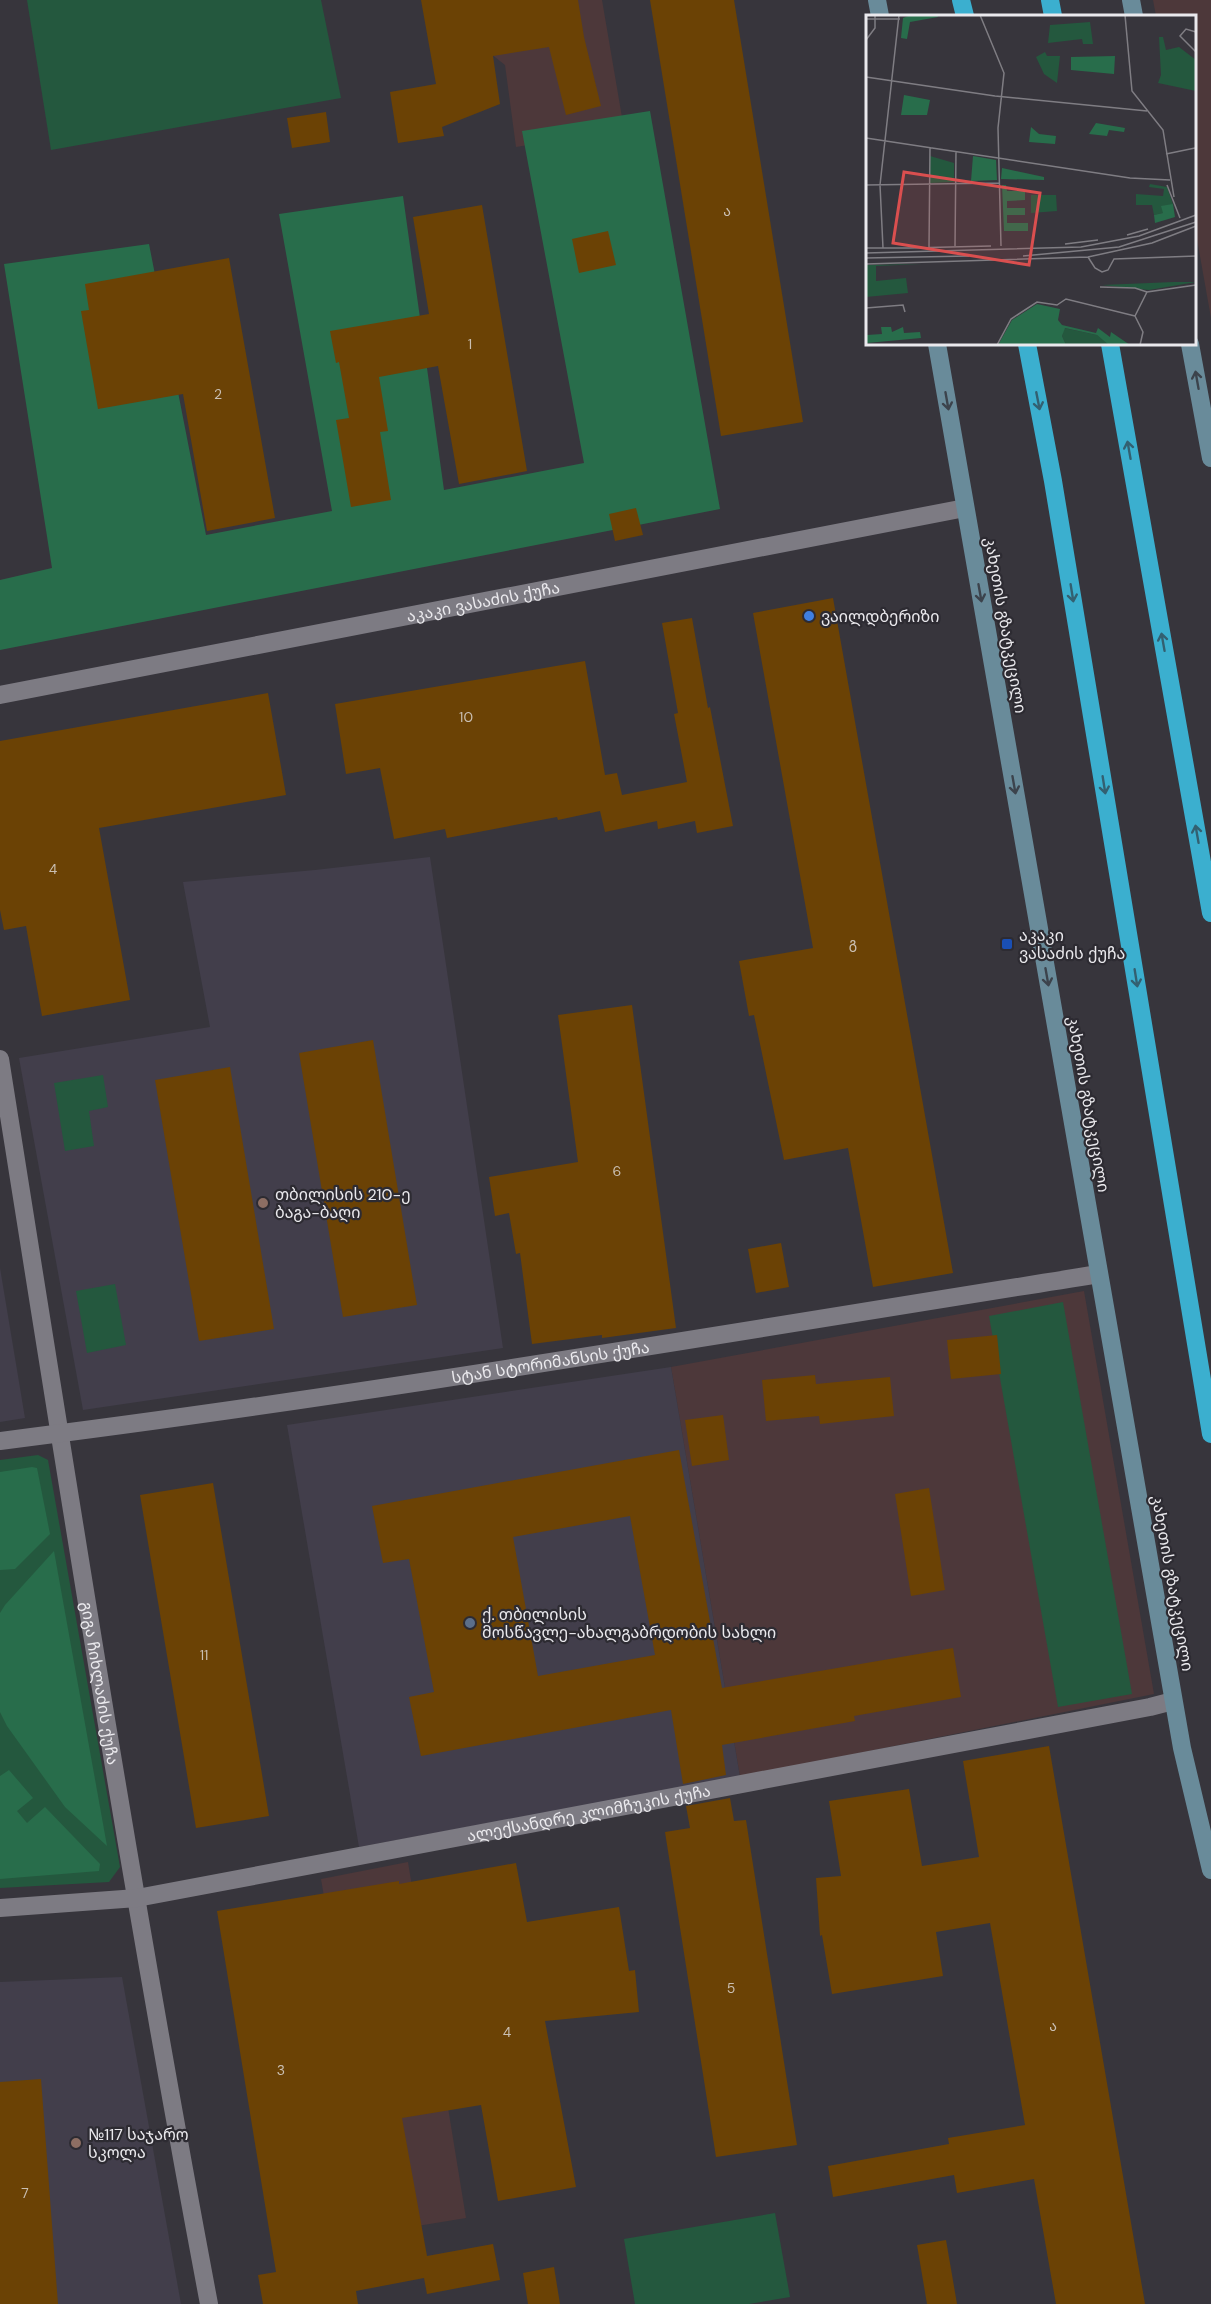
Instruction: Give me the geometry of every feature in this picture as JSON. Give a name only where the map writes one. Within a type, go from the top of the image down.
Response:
[{"type":"highway","points":[[962,0],[965,15]]},
{"type":"highway","points":[[1050,0],[1053,15]]},
{"type":"highway","points":[[1027,345],[1053,482],[1211,1434]]},
{"type":"highway","points":[[1110,345],[1211,913]]},
{"type":"street","points":[[877,0],[880,15]]},
{"type":"street","points":[[1131,0],[1134,15]]},
{"type":"street","name":"კახეთის გზატკეცილი","points":[[937,345],[1173,1701],[1211,1870]]},
{"type":"street","points":[[1190,345],[1211,458]]},
{"type":"street","name":"აკაკი ვასაძის ქუჩა","points":[[0,695],[965,508]]},
{"type":"street","name":"გიგა ჩიხლაძის ქუჩა","points":[[0,1059],[59,1434],[137,1898],[209,2304]]},
{"type":"street","name":"სტან სტორიმანსის ქუჩა","points":[[0,1441],[709,1338],[1099,1274]]},
{"type":"street","name":"ალექსანდრე კლიმჩუკის ქუჩა","points":[[0,1908],[137,1898],[1138,1710],[1173,1701]]},
{"type":"shaded area","points":[[477,0],[602,0],[624,129],[516,147],[505,65],[486,50]]},
{"type":"shaded area","points":[[1153,0],[1211,0],[1211,318],[1196,234],[1196,15],[1156,15]]},
{"type":"shaded area","name":"თბილისის 210-ე ბაგა-ბაღი","points":[[430,857],[503,1348],[83,1410],[19,1058],[210,1027],[183,882]]},
{"type":"shaded area","points":[[0,1268],[25,1418],[0,1422]]},
{"type":"shaded area","points":[[1084,1291],[1154,1694],[740,1777],[671,1367]]},
{"type":"shaded area","points":[[671,1367],[740,1777],[359,1847],[287,1425]]},
{"type":"shaded area","points":[[408,1862],[466,2218],[381,2232],[321,1879]]},
{"type":"shaded area","name":"№117 საჯარო სკოლა","points":[[122,1977],[181,2304],[0,2304],[0,1982]]},
{"type":"green space","points":[[27,0],[321,0],[341,98],[51,150]]},
{"type":"green space","points":[[650,111],[720,509],[0,650],[0,580],[52,568],[4,264],[149,244],[206,535],[332,511],[279,214],[403,196],[444,490],[584,463],[522,131]]},
{"type":"green space","points":[[103,1075],[108,1107],[89,1111],[94,1146],[65,1151],[54,1083]]},
{"type":"green space","points":[[115,1284],[126,1345],[87,1353],[76,1291]]},
{"type":"green space","points":[[1063,1302],[1132,1694],[1058,1707],[989,1316]]},
{"type":"green space","points":[[38,1455],[48,1460],[120,1867],[109,1882],[0,1888],[0,1460]]},
{"type":"green space","points":[[37,1468],[50,1534],[15,1569],[0,1570],[0,1472]]},
{"type":"green space","points":[[54,1551],[107,1846],[65,1807],[7,1726],[0,1712],[0,1613]]},
{"type":"green space","points":[[9,1770],[33,1798],[17,1811],[27,1823],[45,1807],[100,1864],[99,1871],[0,1879],[0,1776]]},
{"type":"green space","points":[[775,2213],[790,2297],[749,2304],[635,2304],[624,2239]]},
{"type":"building","points":[[421,0],[578,0],[584,37],[601,106],[566,115],[549,47],[493,56],[500,104],[442,127],[444,136],[398,143],[390,92],[436,84]]},
{"type":"building","points":[[650,0],[734,0],[803,422],[721,436]]},
{"type":"building","points":[[326,112],[330,142],[292,148],[287,118]]},
{"type":"building","points":[[482,205],[527,471],[459,484],[438,366],[379,377],[388,431],[380,432],[391,500],[351,507],[336,420],[349,418],[339,362],[336,363],[330,331],[429,314],[413,217]]},
{"type":"building","points":[[608,231],[616,265],[579,273],[572,239]]},
{"type":"building","points":[[229,258],[275,518],[207,531],[183,394],[98,409],[81,311],[89,310],[85,284]]},
{"type":"building","points":[[636,508],[643,535],[615,541],[609,514]]},
{"type":"building","points":[[833,598],[953,1273],[873,1287],[848,1148],[784,1160],[754,1015],[749,1016],[739,961],[813,948],[753,613]]},
{"type":"building","points":[[692,618],[733,826],[697,833],[695,821],[658,829],[657,821],[605,832],[600,811],[447,838],[445,829],[394,839],[380,768],[346,774],[335,704],[585,661],[605,775],[617,773],[622,795],[687,782],[674,714],[678,713],[662,623]]},
{"type":"building","points":[[268,693],[286,795],[99,828],[130,1000],[42,1016],[26,926],[4,930],[0,910],[0,741]]},
{"type":"building","points":[[632,1005],[676,1328],[532,1344],[520,1253],[516,1254],[509,1213],[495,1216],[489,1177],[578,1162],[558,1015]]},
{"type":"building","points":[[373,1040],[417,1305],[343,1317],[299,1053]]},
{"type":"building","points":[[230,1067],[274,1329],[199,1341],[155,1080]]},
{"type":"building","points":[[781,1243],[789,1287],[756,1293],[748,1249]]},
{"type":"building","points":[[997,1335],[1001,1374],[951,1379],[947,1340]]},
{"type":"building","points":[[815,1375],[816,1384],[890,1377],[894,1416],[820,1424],[819,1416],[766,1421],[762,1380]]},
{"type":"building","points":[[723,1415],[729,1460],[692,1466],[685,1420]]},
{"type":"building","points":[[679,1450],[722,1688],[953,1648],[961,1697],[854,1716],[855,1721],[722,1745],[726,1775],[683,1784],[671,1710],[421,1756],[409,1697],[434,1692],[409,1559],[383,1563],[372,1506]],"holes":[[[630,1516],[655,1655],[538,1676],[513,1537]]]},
{"type":"building","points":[[213,1483],[269,1816],[196,1828],[140,1495]]},
{"type":"building","points":[[929,1488],[945,1590],[911,1596],[895,1494]]},
{"type":"building","points":[[1049,1746],[1145,2304],[1056,2304],[1034,2179],[957,2193],[954,2175],[833,2197],[828,2166],[949,2144],[948,2138],[1025,2125],[990,1923],[936,1932],[943,1976],[832,1994],[822,1935],[820,1936],[816,1878],[841,1876],[829,1801],[909,1789],[922,1866],[979,1857],[963,1761]]},
{"type":"building","points":[[730,1798],[734,1821],[746,1820],[797,2145],[716,2157],[665,1832],[690,1828],[686,1806]]},
{"type":"building","points":[[516,1863],[527,1922],[619,1907],[629,1971],[635,1970],[639,2012],[545,2021],[576,2187],[498,2201],[481,2105],[402,2118],[427,2256],[493,2244],[500,2280],[427,2294],[424,2278],[356,2291],[358,2304],[263,2304],[258,2275],[276,2272],[217,1911],[399,1881],[399,1884]]},
{"type":"building","points":[[41,2079],[58,2304],[0,2304],[0,2082]]},
{"type":"building","points":[[946,2240],[957,2304],[927,2304],[917,2245]]},
{"type":"building","points":[[554,2267],[560,2304],[528,2304],[523,2273]]},
{"type":"place","name":"ვაილდბერიზი","points":[[809,616]]},
{"type":"place","name":"აკაკი ვასაძის ქუჩა","points":[[1007,944]]},
{"type":"place","name":"თბილისის 210-ე ბაგა-ბაღი","points":[[263,1203]]},
{"type":"place","name":"ქ. თბილისის მოსწავლე-ახალგაბრდობის სახლი","points":[[470,1623]]},
{"type":"place","name":"№117 საჯარო სკოლა","points":[[76,2143]]}]
